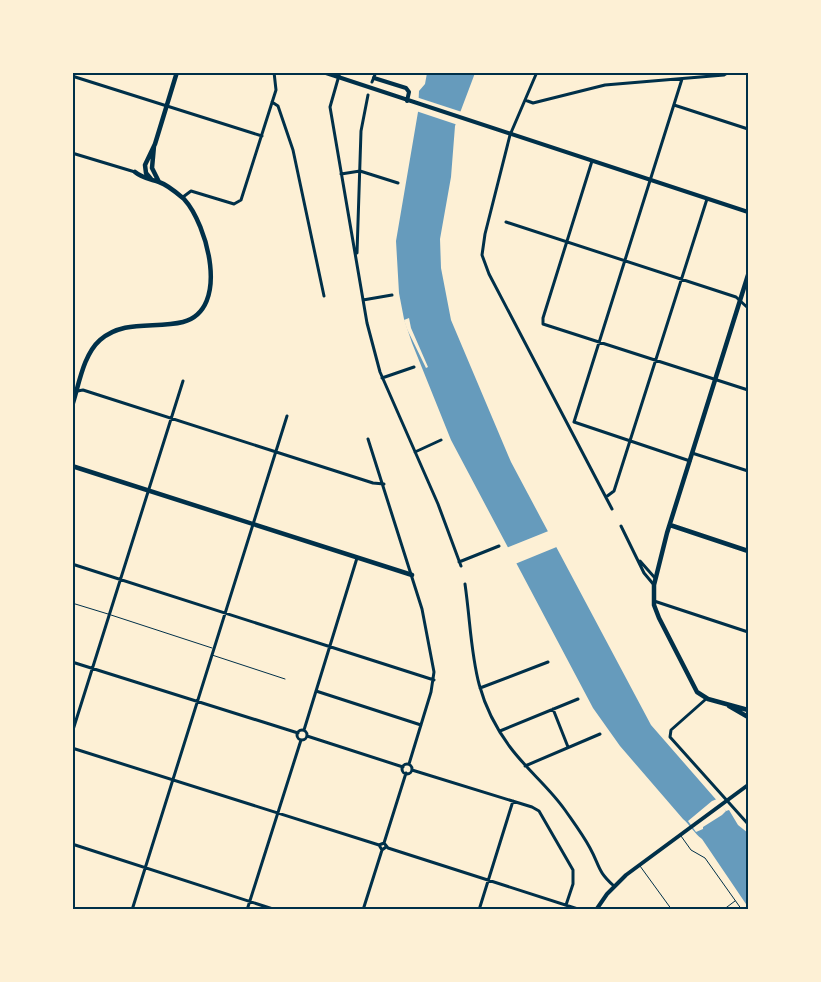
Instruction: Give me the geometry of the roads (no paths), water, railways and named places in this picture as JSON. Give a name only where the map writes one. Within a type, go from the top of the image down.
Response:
[{"type":"main road","points":[[144,169],[178,72]]},
{"type":"main road","points":[[154,144],[152,168],[156,182]]},
{"type":"main road","points":[[135,172],[144,169]]},
{"type":"main road","points":[[144,169],[156,182]]},
{"type":"main road","points":[[72,406],[75,391],[89,354],[107,335],[139,325],[183,322],[195,316],[206,303],[210,278],[207,248],[196,217],[182,198],[135,172]]},
{"type":"main road","points":[[748,275],[670,525],[654,585],[654,601],[659,618],[692,685],[698,693],[706,699],[748,710]]},
{"type":"main road","points":[[72,466],[412,576]]},
{"type":"main road","points":[[670,525],[748,551]]},
{"type":"main road","points":[[729,706],[748,717]]},
{"type":"street","points":[[182,198],[191,191],[234,204],[241,200],[276,90],[274,72]]},
{"type":"street","points":[[323,72],[748,212]]},
{"type":"street","points":[[340,72],[330,107],[363,300],[382,378],[438,504],[460,564],[499,546]]},
{"type":"street","points":[[376,72],[373,80],[403,87],[409,92],[407,100]]},
{"type":"street","points":[[537,72],[510,135],[485,234],[482,254],[488,274],[612,509]]},
{"type":"street","points":[[525,100],[534,103],[605,85],[724,75],[730,72]]},
{"type":"street","points":[[72,76],[262,136]]},
{"type":"street","points":[[574,422],[682,79]]},
{"type":"street","points":[[357,259],[362,123],[368,95]]},
{"type":"street","points":[[272,102],[278,106],[293,150],[324,296]]},
{"type":"street","points":[[674,105],[748,129]]},
{"type":"street","points":[[72,153],[135,172]]},
{"type":"street","points":[[592,161],[542,322],[547,326],[748,390]]},
{"type":"street","points":[[342,174],[360,171],[398,183]]},
{"type":"street","points":[[606,497],[614,491],[706,199]]},
{"type":"street","points":[[506,222],[736,297],[748,308]]},
{"type":"street","points":[[363,300],[392,295]]},
{"type":"street","points":[[382,378],[414,367]]},
{"type":"street","points":[[72,733],[183,381]]},
{"type":"street","points":[[75,391],[83,390],[373,484],[384,484]]},
{"type":"street","points":[[132,910],[286,416]]},
{"type":"street","points":[[567,424],[574,422],[690,461]]},
{"type":"street","points":[[368,439],[384,484],[424,618],[434,680],[409,764],[412,770]]},
{"type":"street","points":[[415,452],[441,440]]},
{"type":"street","points":[[692,453],[748,471]]},
{"type":"street","points":[[621,526],[645,576],[654,585]]},
{"type":"street","points":[[298,734],[304,730],[357,558]]},
{"type":"street","points":[[639,561],[656,578]]},
{"type":"street","points":[[72,564],[434,680]]},
{"type":"street","points":[[466,584],[472,653],[480,688],[500,731],[525,766],[558,799],[591,849],[600,872],[614,886]]},
{"type":"street","points":[[654,601],[748,632]]},
{"type":"street","points":[[72,662],[298,734],[301,740]]},
{"type":"street","points":[[480,688],[548,662]]},
{"type":"street","points":[[316,691],[421,725]]},
{"type":"street","points":[[500,731],[578,699]]},
{"type":"street","points":[[706,699],[671,730],[670,737],[748,824]]},
{"type":"street","points":[[552,709],[568,747]]},
{"type":"street","points":[[304,730],[307,736],[402,767],[406,773]]},
{"type":"street","points":[[525,766],[600,734]]},
{"type":"street","points":[[247,910],[301,740],[307,736]]},
{"type":"street","points":[[72,748],[379,845],[384,843]]},
{"type":"street","points":[[402,767],[409,764]]},
{"type":"street","points":[[386,848],[384,843],[406,773],[412,770],[513,801],[540,811],[572,867],[574,879],[566,905]]},
{"type":"street","points":[[596,910],[614,886],[748,785]]},
{"type":"street","points":[[479,910],[513,801]]},
{"type":"street","points":[[72,844],[276,910]]},
{"type":"street","points":[[379,845],[382,850]]},
{"type":"street","points":[[363,910],[382,850],[386,848],[581,910]]},
{"type":"lane","points":[[72,603],[214,648]]},
{"type":"lane","points":[[211,655],[286,679]]},
{"type":"lane","points":[[680,835],[691,850],[705,858],[742,910]]},
{"type":"lane","points":[[640,865],[672,910]]},
{"type":"lane","points":[[723,910],[736,901]]},
{"type":"water","points":[[427,73],[475,73],[455,126],[451,177],[440,239],[441,268],[451,320],[511,462],[651,725],[726,811],[729,810],[738,825],[748,833],[748,907],[702,839],[620,746],[593,708],[451,440],[412,343],[404,319],[399,293],[396,241],[418,112],[419,91],[425,84]]}]
